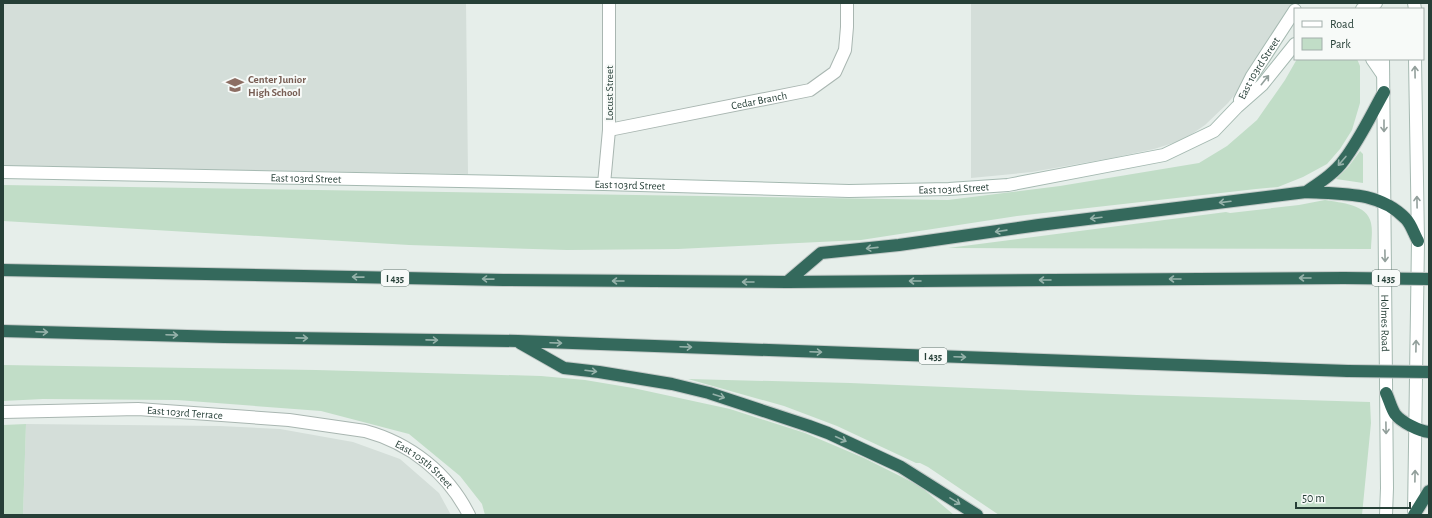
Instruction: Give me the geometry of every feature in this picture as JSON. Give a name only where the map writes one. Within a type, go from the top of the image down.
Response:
[{"type":"highway","points":[[1306,192],[1323,180],[1344,161],[1384,92]]},
{"type":"highway","points":[[786,282],[821,253],[899,245],[1040,225],[1306,192],[1359,195],[1384,202],[1406,220],[1418,241]]},
{"type":"highway","name":"I 435","points":[[3,270],[503,280],[786,282],[1344,278],[1429,279]]},
{"type":"highway","name":"I 435","points":[[3,331],[224,337],[518,341],[1348,371],[1429,372]]},
{"type":"highway","points":[[518,341],[564,368],[672,384],[709,393],[815,428],[901,467],[977,515]]},
{"type":"highway","points":[[1386,393],[1395,414],[1406,423],[1423,431],[1429,432]]},
{"type":"highway","points":[[1414,515],[1429,492]]},
{"type":"street","name":"Locust Street","points":[[604,184],[609,130],[608,3]]},
{"type":"street","name":"Cedar Branch","points":[[609,130],[810,90],[835,72],[845,50],[847,3]]},
{"type":"street","points":[[1364,8],[1376,3]]},
{"type":"street","name":"East 103rd Street","points":[[1237,107],[1252,76],[1294,11]]},
{"type":"street","name":"East 103rd Street","points":[[3,172],[604,184],[849,191],[949,189],[1008,185],[1164,155],[1214,131],[1237,107],[1262,85],[1294,45]]},
{"type":"street","points":[[1373,60],[1383,75]]},
{"type":"street","name":"Holmes Road","points":[[1383,60],[1386,515]]},
{"type":"street","points":[[1414,515],[1418,241],[1415,60]]},
{"type":"street","name":"East 103rd Terrace","points":[[3,412],[138,409],[289,420],[365,431]]},
{"type":"street","name":"East 105th Street","points":[[365,431],[377,434],[403,446],[426,461],[446,480],[463,502],[469,515]]},
{"type":"shaded area","name":"Center Junior High School","points":[[3,3],[466,3],[468,174],[3,166]]},
{"type":"shaded area","points":[[971,3],[1295,3],[1251,74],[1228,103],[1205,125],[1183,140],[1154,149],[1112,158],[1032,172],[971,178]]},
{"type":"shaded area","points":[[26,424],[220,426],[280,429],[353,442],[400,459],[439,493],[451,515],[23,515]]},
{"type":"green space","points":[[1296,60],[1357,60],[1360,66],[1360,103],[1352,130],[1340,149],[1327,164],[1303,177],[1278,187],[1017,216],[861,240],[678,249],[567,250],[409,245],[3,221],[3,185],[948,200],[1060,186],[1199,163],[1227,146],[1257,120],[1285,80]]},
{"type":"green space","points":[[1360,151],[1363,154],[1363,183],[1336,179],[1349,166]]},
{"type":"green space","points":[[1325,200],[1359,208],[1369,217],[1372,233],[1371,249],[948,248],[1226,212],[1230,213],[1299,205]]},
{"type":"green space","points":[[3,365],[316,370],[541,376],[585,380],[633,388],[730,409],[805,433],[864,458],[921,487],[954,515],[485,515],[482,504],[460,476],[409,434],[321,411],[177,400],[43,399],[3,401]]},
{"type":"green space","points":[[688,379],[850,383],[1137,395],[1370,402],[1371,423],[1362,515],[999,515],[928,467],[920,463],[916,463],[837,426],[784,406]]},
{"type":"green space","points":[[26,424],[23,515],[3,515],[3,425]]},
{"type":"place","name":"Center Junior High School","points":[[235,85]]}]
